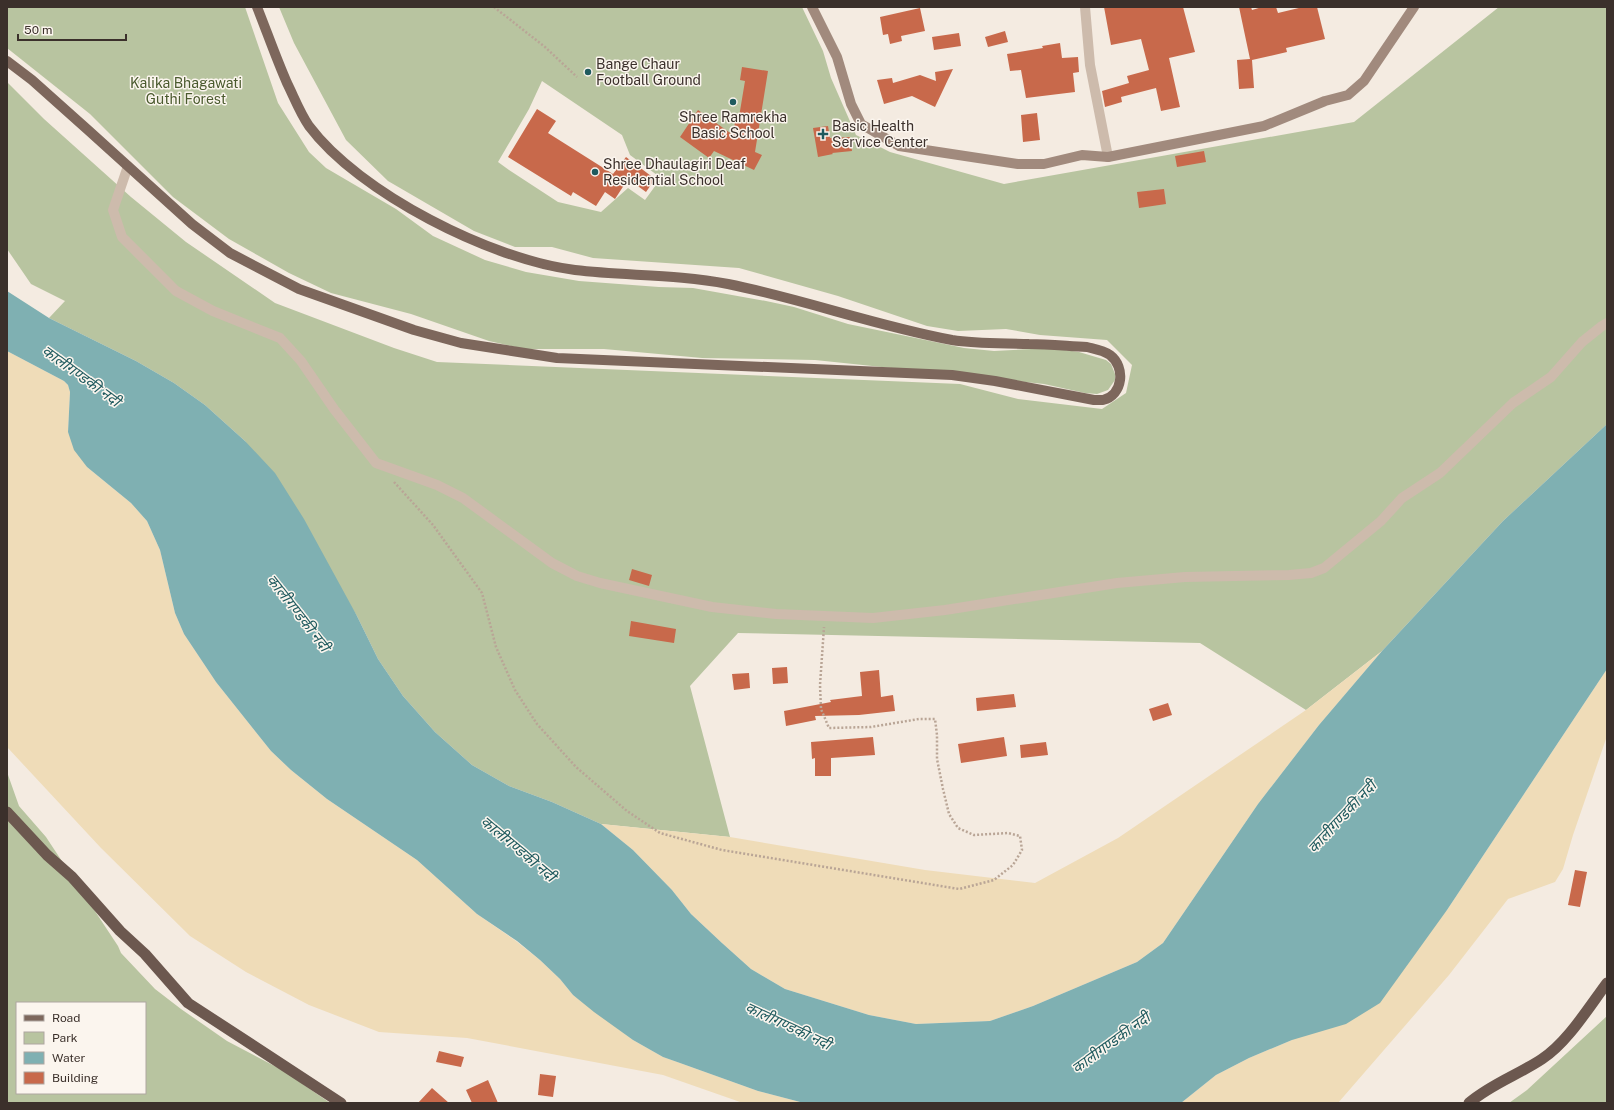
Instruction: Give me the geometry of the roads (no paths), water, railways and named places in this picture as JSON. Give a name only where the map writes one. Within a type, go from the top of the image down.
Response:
[{"type":"highway","points":[[7,812],[47,855],[72,877],[120,931],[145,954],[188,1003],[341,1103]]},
{"type":"highway","points":[[1469,1103],[1502,1080],[1542,1059],[1558,1046],[1607,983]]},
{"type":"main road","points":[[7,61],[32,80],[192,224],[230,253],[300,289],[414,330],[461,343],[557,358],[952,375],[995,381],[1094,400],[1104,400],[1112,395],[1118,387],[1121,376],[1120,367],[1110,355],[1100,350],[1080,347],[954,340],[725,284],[678,278],[573,270],[539,263],[500,251],[457,233],[376,188],[326,145],[309,125],[297,105],[257,7]]},
{"type":"main road","points":[[812,7],[837,58],[851,104],[861,124],[899,146],[1018,164],[1044,164],[1082,155],[1108,157],[1264,126],[1325,101],[1348,95],[1364,81],[1414,7]]},
{"type":"street","points":[[1085,7],[1090,65],[1108,157]]},
{"type":"street","points":[[128,166],[113,210],[122,237],[176,291],[213,311],[280,338],[301,361],[334,409],[376,463],[437,484],[463,498],[552,563],[577,576],[600,583],[712,607],[776,614],[873,618],[945,610],[1117,583],[1185,577],[1289,575],[1311,572],[1324,568],[1380,521],[1402,498],[1440,473],[1513,403],[1551,377],[1582,342],[1607,323]]},
{"type":"water","name":"कालीगण्डकी नदी","points":[[7,291],[49,318],[136,361],[174,383],[205,405],[245,441],[275,473],[304,519],[357,616],[378,659],[403,696],[435,732],[472,765],[509,786],[552,802],[601,824],[633,850],[672,890],[691,914],[751,969],[785,989],[869,1015],[916,1024],[990,1021],[1033,1006],[1137,962],[1163,943],[1258,804],[1319,725],[1382,651],[1503,521],[1607,424],[1607,669],[1447,910],[1380,1003],[1346,1024],[1292,1040],[1249,1058],[1216,1075],[1181,1103],[804,1103],[758,1091],[663,1057],[633,1040],[573,995],[560,979],[540,960],[517,941],[477,914],[417,860],[327,799],[291,770],[271,751],[216,682],[184,634],[175,613],[160,550],[147,521],[131,503],[87,467],[74,450],[68,432],[70,392],[68,385],[64,381],[7,351]]},
{"type":"place","name":"Bange Chaur Football Ground","points":[[588,72]]},
{"type":"place","name":"Shree Ramrekha Basic School","points":[[733,102]]},
{"type":"place","name":"Basic Health Service Center","points":[[823,134]]},
{"type":"place","name":"Shree Dhaulagiri Deaf Residential School","points":[[595,172]]},
{"type":"park label","name":"Kalika Bhagawati Guthi Forest","points":[[186,92]]}]
